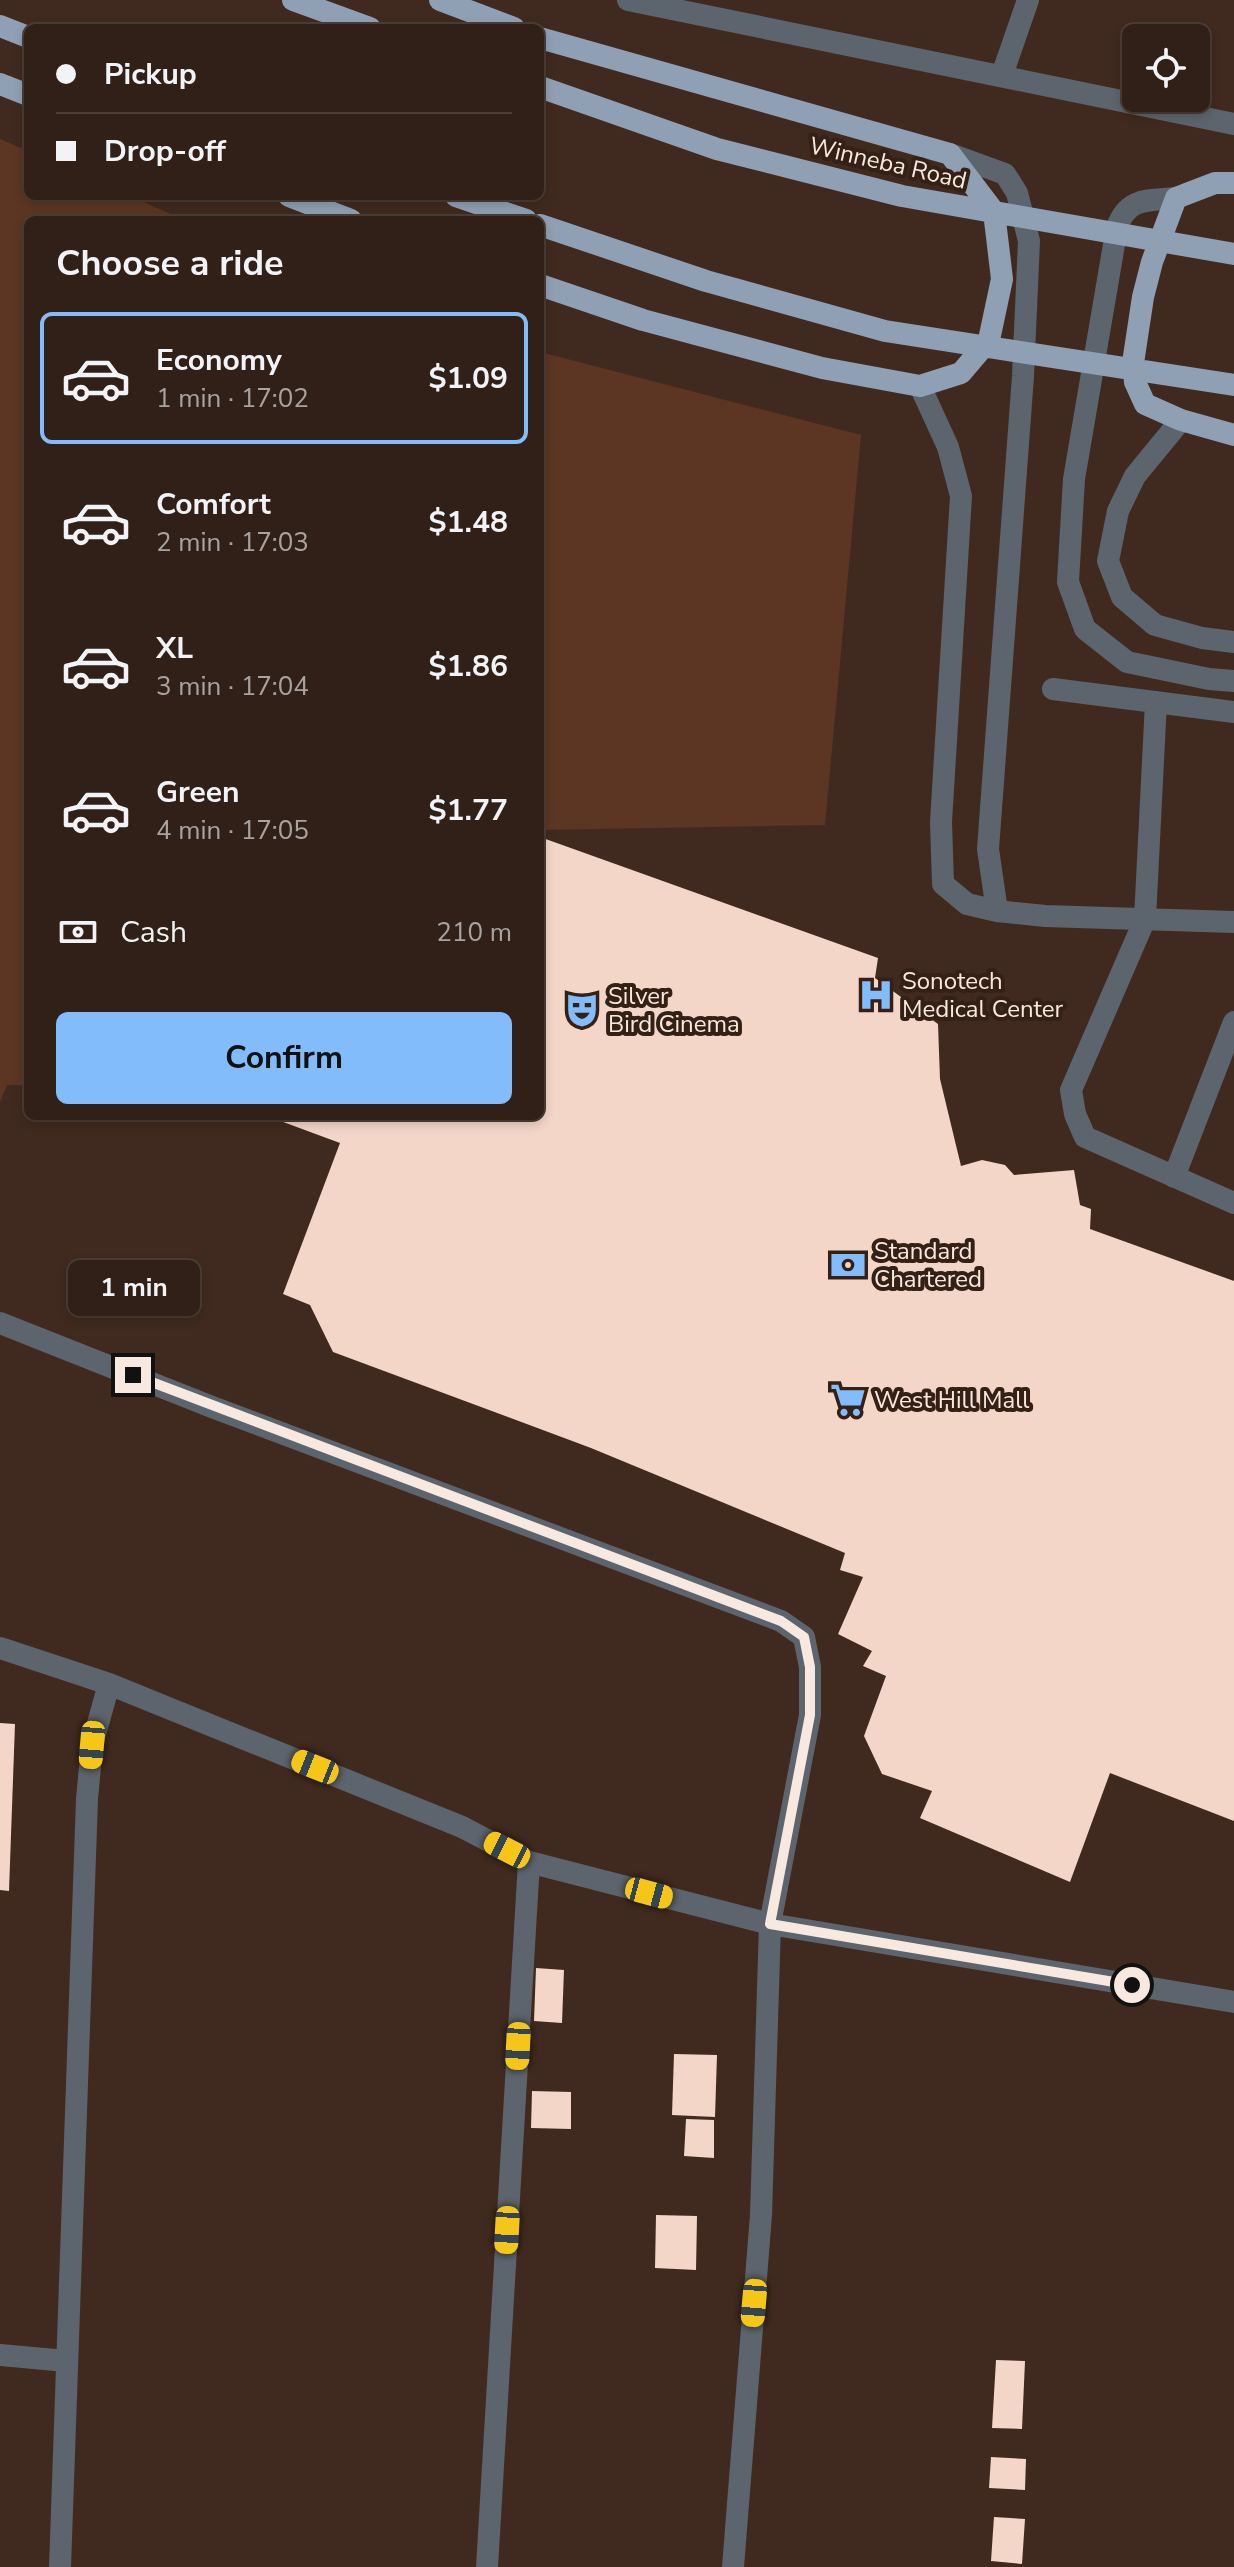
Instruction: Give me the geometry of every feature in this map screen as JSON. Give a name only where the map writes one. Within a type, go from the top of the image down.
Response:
[{"type":"highway","points":[[293,0],[359,24]]},
{"type":"highway","points":[[440,0],[503,24]]},
{"type":"highway","points":[[0,26],[24,35]]},
{"type":"highway","points":[[544,39],[950,154],[994,212],[1002,279],[989,340],[961,373],[920,386],[822,368],[643,320],[544,286]]},
{"type":"highway","points":[[0,84],[24,93]]},
{"type":"highway","name":"Winneba Road","points":[[544,88],[717,149],[902,196],[1234,254]]},
{"type":"highway","points":[[1234,183],[1215,183],[1176,198],[1152,262],[1133,363],[1135,382],[1145,404],[1181,420],[1234,435]]},
{"type":"highway","points":[[299,200],[341,216]]},
{"type":"highway","points":[[468,200],[514,216]]},
{"type":"highway","points":[[544,226],[706,281],[885,331],[1234,385]]},
{"type":"street","points":[[628,0],[681,6],[1234,124]]},
{"type":"street","points":[[1002,75],[1028,0]]},
{"type":"street","points":[[950,154],[1005,174],[1020,203],[1029,241],[1023,376],[988,849],[997,911]]},
{"type":"street","points":[[1176,198],[1138,202],[1123,210],[1117,227],[1074,479],[1068,582],[1085,629],[1127,662],[1209,679],[1234,681]]},
{"type":"street","points":[[920,386],[948,447],[961,496],[941,822],[943,884],[967,904],[997,911],[1045,916],[1234,922]]},
{"type":"street","points":[[1181,420],[1135,476],[1118,511],[1108,561],[1122,597],[1155,625],[1202,638],[1234,642]]},
{"type":"street","points":[[1053,689],[1234,712]]},
{"type":"street","points":[[1156,702],[1145,919],[1071,1090],[1075,1114],[1085,1137],[1234,1203]]},
{"type":"street","points":[[1174,1177],[1234,1022]]},
{"type":"street","points":[[0,1323],[212,1407],[781,1621],[804,1637],[810,1667],[810,1715],[770,1924],[761,2215],[733,2567]]},
{"type":"street","points":[[0,1648],[109,1684],[462,1827],[529,1862],[770,1924],[1234,2002]]},
{"type":"street","points":[[60,2567],[87,1799],[92,1745],[109,1684]]},
{"type":"street","points":[[487,2567],[529,1862]]},
{"type":"street","points":[[0,2355],[66,2361]]},
{"type":"shaded area","points":[[0,139],[24,149],[24,200],[139,200],[175,216],[24,216],[24,1085],[7,1085],[0,1102]]},
{"type":"shaded area","points":[[544,353],[861,435],[825,825],[544,830]]},
{"type":"building","name":"West Hill Mall","points":[[544,838],[878,958],[875,978],[938,1024],[940,1079],[961,1166],[982,1160],[1005,1165],[1014,1175],[1074,1170],[1080,1205],[1091,1209],[1090,1229],[1234,1281],[1234,1821],[1110,1773],[1070,1882],[920,1818],[932,1791],[882,1774],[864,1736],[886,1676],[863,1666],[872,1651],[838,1634],[863,1577],[840,1570],[845,1553],[591,1448],[333,1352],[310,1305],[283,1294],[340,1143],[278,1120],[544,1120]]},
{"type":"building","points":[[0,1723],[15,1724],[9,1891],[0,1890]]},
{"type":"building","points":[[536,1968],[564,1970],[562,2023],[534,2021]]},
{"type":"building","points":[[674,2054],[717,2055],[715,2117],[672,2115]]},
{"type":"building","points":[[532,2091],[571,2092],[571,2129],[531,2128]]},
{"type":"building","points":[[686,2119],[714,2120],[714,2158],[684,2156]]},
{"type":"building","points":[[656,2215],[697,2216],[696,2270],[655,2268]]},
{"type":"building","points":[[996,2360],[1025,2361],[1022,2429],[992,2428]]},
{"type":"building","points":[[991,2457],[1026,2459],[1025,2490],[989,2488]]},
{"type":"building","points":[[994,2517],[1025,2519],[1022,2564],[991,2561]]},
{"type":"place","name":"Sonotech Medical Center","points":[[876,995]]},
{"type":"place","name":"Silver Bird Cinema","points":[[582,1010]]},
{"type":"place","name":"Standard Chartered","points":[[848,1265]]},
{"type":"place","name":"West Hill Mall","points":[[848,1400]]},
{"type":"route","points":[[133,1375],[781,1621],[804,1637],[810,1667],[810,1715],[770,1924],[1132,1985]]}]
